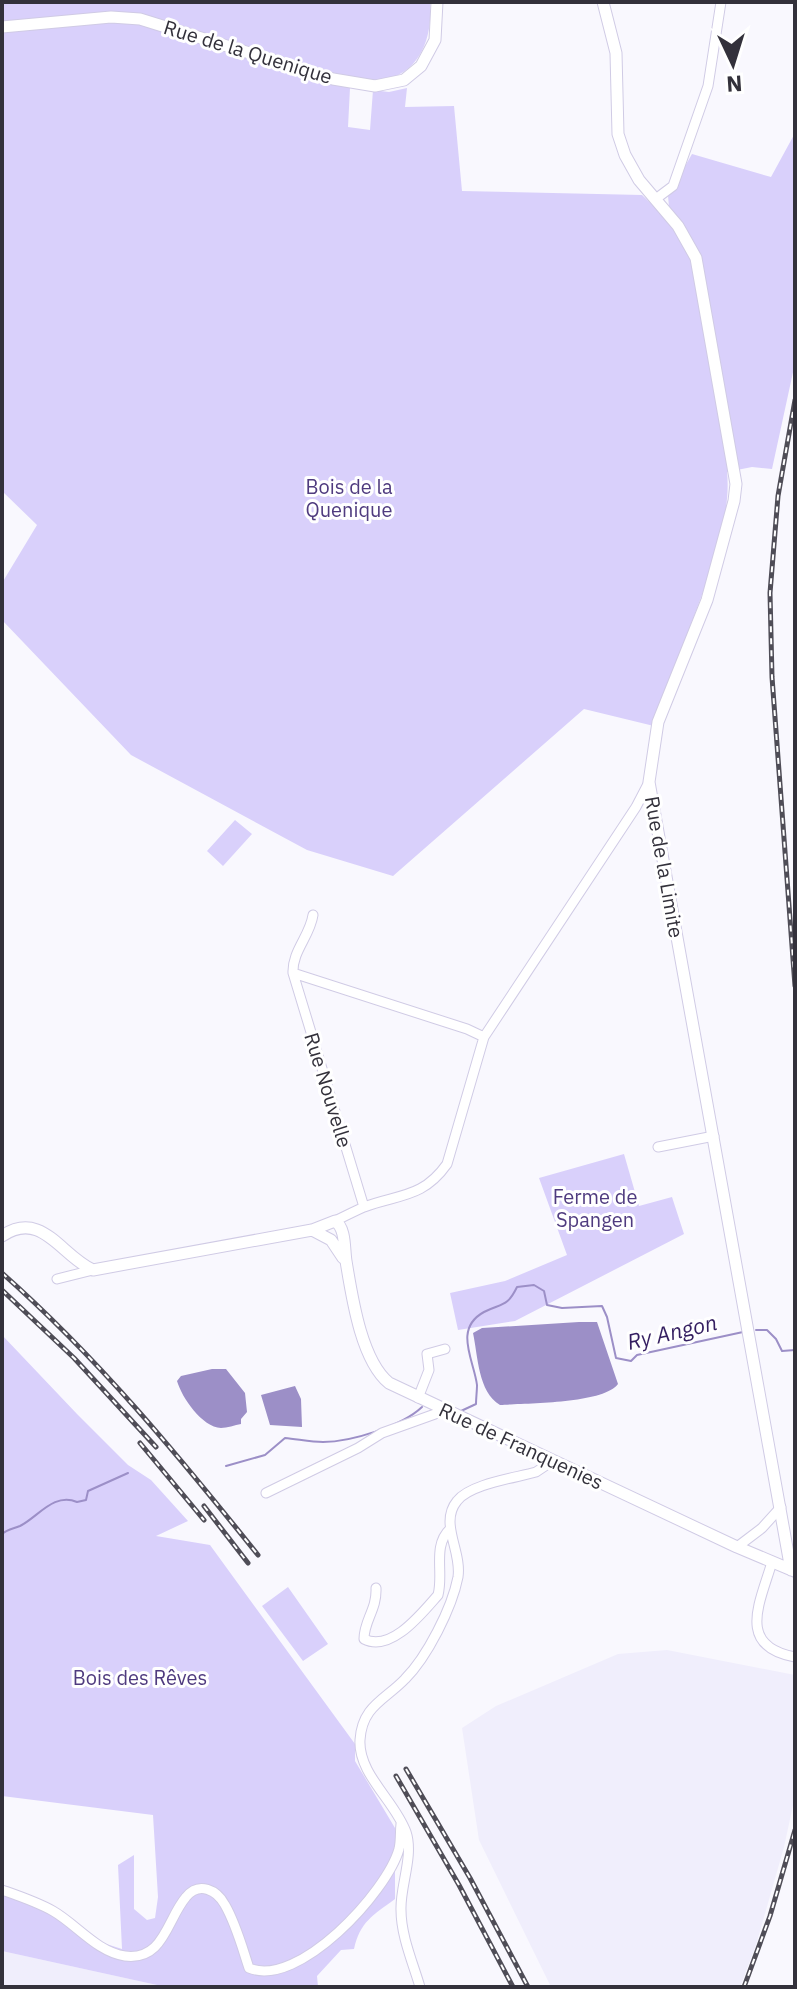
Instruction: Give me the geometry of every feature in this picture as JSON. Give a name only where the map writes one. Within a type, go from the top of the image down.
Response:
[{"type":"street","name":"Rue de la Quenique","points":[[2,27],[111,17],[140,19],[333,79],[375,86],[404,80],[421,66],[435,40],[437,2]]},
{"type":"street","name":"Rue de la Limite","points":[[603,2],[616,53],[618,134],[625,155],[639,180],[678,226],[696,258],[736,484],[707,600],[658,722],[649,782],[793,1570]]},
{"type":"street","points":[[657,198],[673,186],[704,99],[716,49],[721,2]]},
{"type":"street","points":[[57,1279],[312,1230],[333,1230],[364,1207],[422,1189],[439,1176],[447,1164],[484,1037],[636,807],[649,782]]},
{"type":"street","points":[[636,807],[653,806]]},
{"type":"street","points":[[313,915],[311,927],[295,957],[293,973],[484,1037]]},
{"type":"street","name":"Rue Nouvelle","points":[[293,973],[364,1207]]},
{"type":"street","points":[[658,1147],[714,1136]]},
{"type":"street","points":[[2,1236],[20,1228],[38,1230],[93,1270]]},
{"type":"street","name":"Rue de Franquenies","points":[[333,1230],[346,1263],[371,1362],[378,1374],[389,1383],[737,1547],[793,1570]]},
{"type":"street","points":[[418,1398],[429,1370],[427,1354],[445,1349]]},
{"type":"street","points":[[266,1493],[382,1433],[435,1414],[440,1409]]},
{"type":"street","points":[[420,1987],[400,1915],[408,1851],[405,1831],[364,1762],[360,1750],[361,1735],[370,1710],[406,1679],[418,1664],[442,1619],[458,1572],[450,1529],[453,1506],[465,1494],[536,1472],[545,1466],[547,1459]]},
{"type":"street","points":[[737,1547],[762,1528],[781,1507]]},
{"type":"street","points":[[376,1588],[374,1610],[364,1639],[383,1642],[416,1619],[438,1595],[439,1552],[445,1532],[450,1529]]},
{"type":"street","points":[[772,1562],[756,1614],[756,1627],[767,1647],[795,1657]]},
{"type":"street","points":[[343,1945],[369,1909],[391,1867],[399,1848],[401,1824]]},
{"type":"street","points":[[2,1890],[51,1910],[107,1950],[127,1956],[146,1953],[153,1948],[165,1935],[186,1897],[197,1889],[208,1889],[217,1894],[225,1905],[249,1968],[262,1982]]},
{"type":"shaded area","points":[[597,1322],[618,1384],[610,1391],[581,1399],[500,1405],[487,1392],[480,1373],[473,1333],[482,1328]]},
{"type":"shaded area","points":[[226,1369],[245,1393],[247,1412],[241,1424],[223,1428],[207,1423],[183,1395],[177,1381],[181,1376]]},
{"type":"shaded area","points":[[295,1386],[301,1399],[302,1427],[270,1425],[261,1395]]},
{"type":"shaded area","points":[[667,1650],[795,1675],[795,1796],[756,1945],[740,1987],[551,1987],[479,1840],[462,1728],[496,1706],[618,1654]]},
{"type":"shaded area","points":[[2,1951],[166,1987],[2,1987]]},
{"type":"green space","name":"Bois de la Quenique","points":[[2,2],[430,2],[426,41],[406,71],[381,80],[336,77],[334,83],[350,88],[348,127],[370,130],[373,90],[389,92],[407,88],[405,107],[454,106],[462,191],[642,195],[661,213],[669,207],[668,196],[692,154],[771,177],[795,133],[795,363],[772,469],[752,467],[727,472],[727,494],[719,543],[677,662],[658,727],[584,709],[393,876],[307,850],[131,755],[2,620],[2,583],[37,525],[2,491]]},
{"type":"green space","points":[[235,820],[252,834],[223,866],[207,851]]},
{"type":"green space","name":"Ferme de Spangen","points":[[624,1154],[639,1206],[672,1197],[684,1234],[515,1321],[458,1330],[450,1293],[505,1281],[567,1255],[539,1178]]},
{"type":"green space","name":"Bois des Rêves","points":[[2,1335],[128,1465],[151,1480],[188,1521],[156,1536],[210,1545],[355,1744],[355,1761],[395,1828],[395,1899],[364,1926],[354,1949],[341,1950],[317,1976],[318,1987],[166,1987],[2,1951],[2,1885],[56,1908],[100,1942],[122,1949],[118,1865],[134,1855],[134,1909],[147,1920],[155,1918],[158,1897],[153,1815],[2,1796]]},
{"type":"green space","points":[[288,1587],[328,1644],[303,1661],[262,1606]]},
{"type":"waterway","name":"Ry Angon","points":[[461,1411],[476,1404],[477,1385],[467,1336],[469,1327],[484,1312],[507,1302],[517,1287],[534,1285],[544,1291],[547,1305],[562,1308],[602,1306],[616,1358],[631,1361],[637,1355],[743,1332]]},
{"type":"waterway","name":"Ry Angon","points":[[756,1330],[767,1330],[782,1351],[795,1350]]},
{"type":"waterway","name":"Ry Angon","points":[[226,1466],[265,1455],[285,1438],[323,1442],[361,1436],[402,1420],[422,1407]]},
{"type":"waterway","name":"Ry Angon","points":[[2,1534],[61,1500],[86,1500],[88,1491],[128,1473]]},
{"type":"railway","points":[[795,400],[778,496],[770,593],[772,677],[795,986]]},
{"type":"railway","points":[[2,1273],[104,1373],[258,1555]]},
{"type":"railway","points":[[2,1290],[74,1358],[156,1447]]},
{"type":"railway","points":[[140,1443],[204,1520]]},
{"type":"railway","points":[[204,1506],[248,1563]]},
{"type":"railway","points":[[406,1769],[470,1878],[528,1987]]},
{"type":"railway","points":[[396,1776],[513,1987]]},
{"type":"railway","points":[[744,1987],[770,1916],[795,1830]]}]
